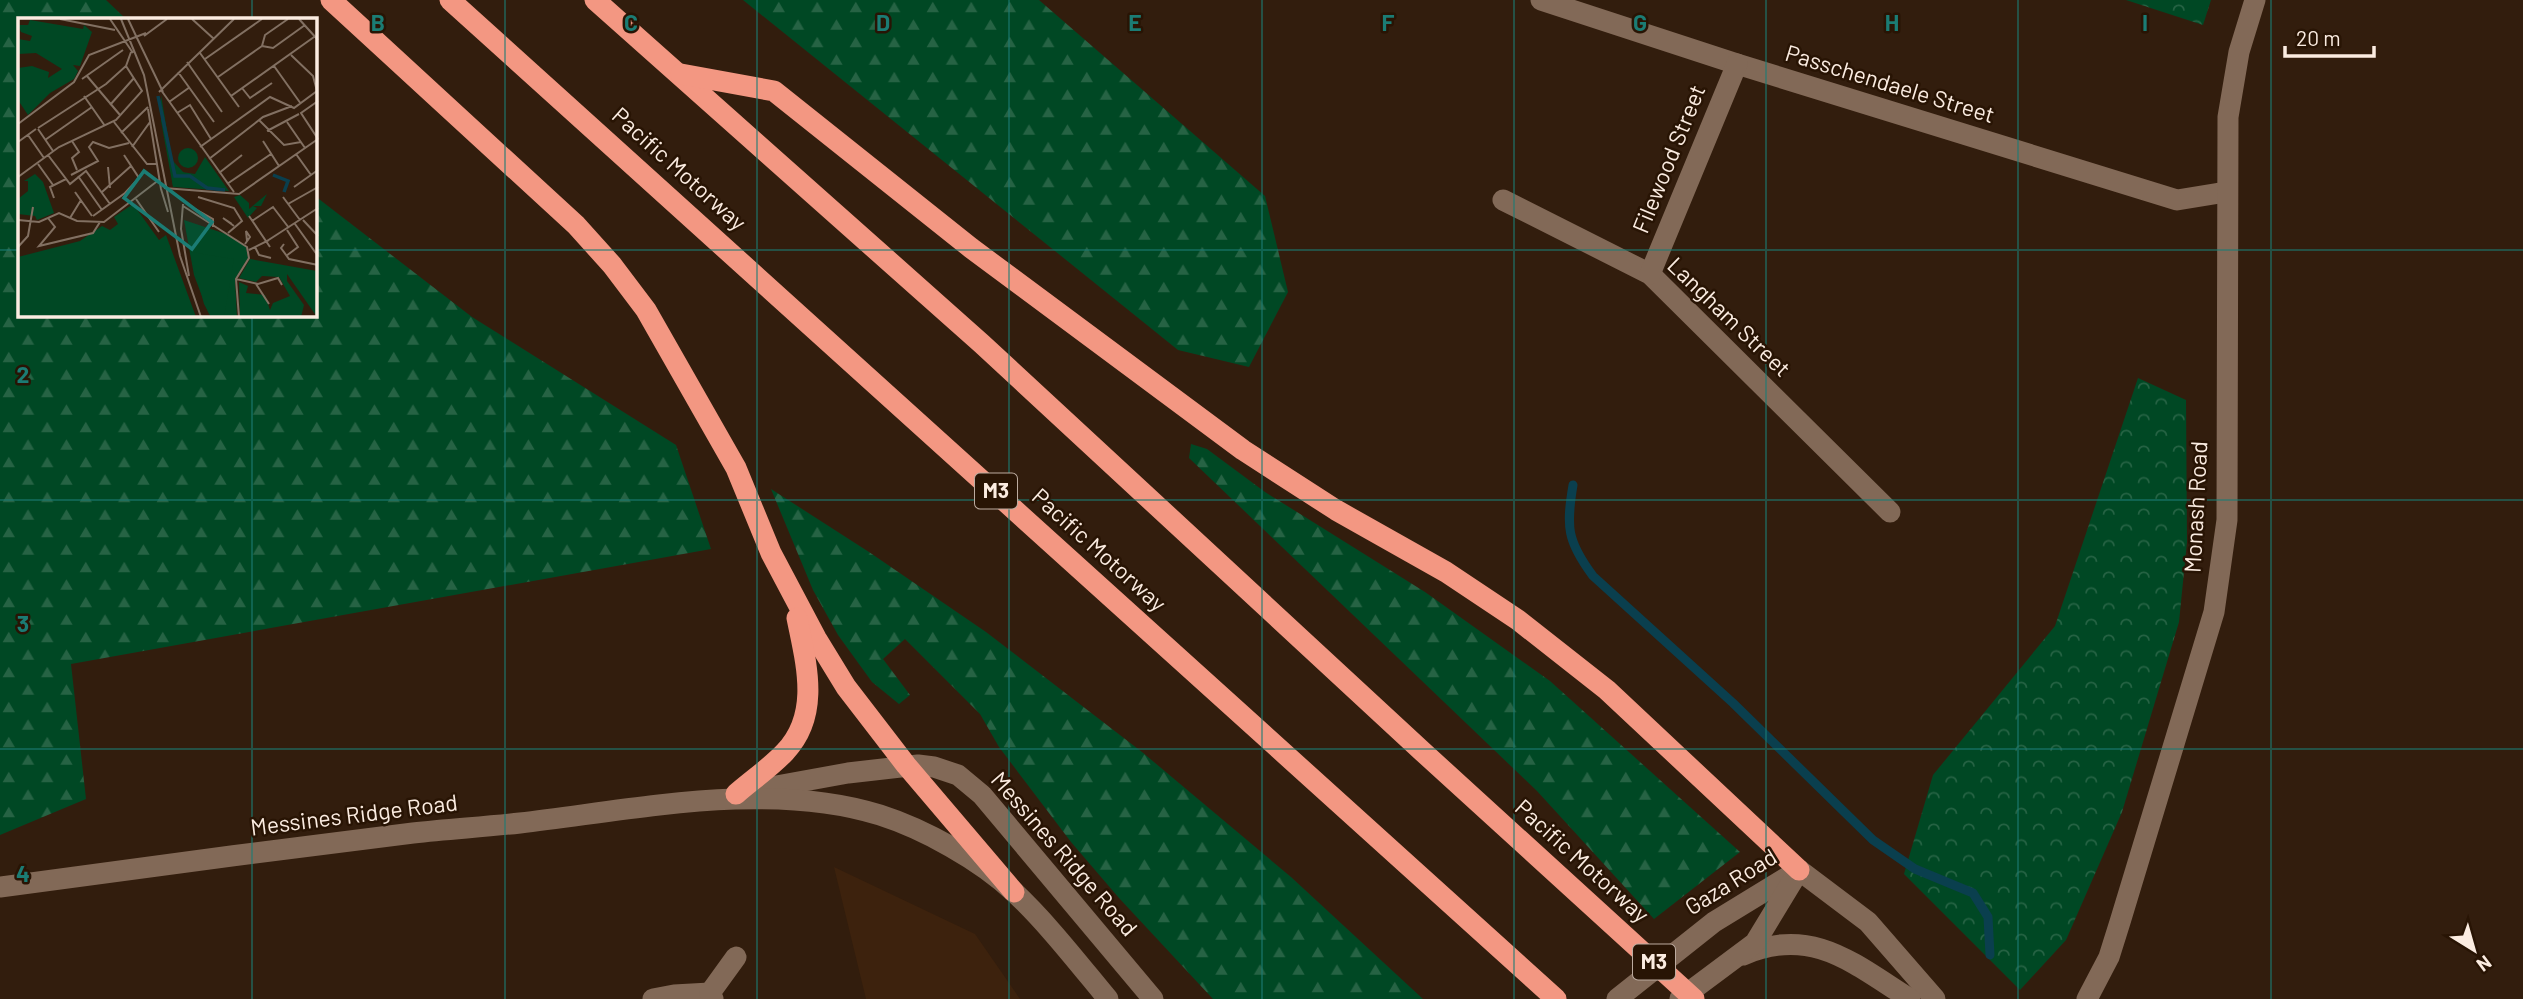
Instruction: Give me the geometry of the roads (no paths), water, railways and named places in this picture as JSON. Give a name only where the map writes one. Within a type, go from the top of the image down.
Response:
[{"type":"highway","points":[[331,0],[576,225],[612,265],[646,310],[715,429],[736,468],[771,553],[846,687],[906,765],[1014,892]]},
{"type":"highway","name":"Pacific Motorway","points":[[450,0],[1556,999]]},
{"type":"highway","name":"Pacific Motorway","points":[[595,0],[982,344],[1412,743],[1694,999]]},
{"type":"highway","points":[[679,73],[774,91],[971,248],[1243,450],[1336,510],[1446,572],[1518,620],[1607,690],[1799,870]]},
{"type":"highway","points":[[736,794],[785,752],[798,734],[808,710],[808,675],[793,596]]},
{"type":"street","name":"Passchendaele Street","points":[[1541,0],[1737,64],[2176,200],[2226,192]]},
{"type":"street","name":"Monash Road","points":[[2087,999],[2101,976],[2120,922],[2201,660],[2214,612],[2222,567],[2227,520],[2228,117],[2239,52],[2255,0]]},
{"type":"street","name":"Filewood Street","points":[[1650,274],[1737,64]]},
{"type":"street","name":"Langham Street","points":[[1503,200],[1650,274],[1890,512]]},
{"type":"street","name":"Messines Ridge Road","points":[[715,800],[848,773],[906,765],[926,765],[958,775],[976,789],[1153,999]]},
{"type":"street","name":"Messines Ridge Road","points":[[0,887],[417,832],[516,824],[715,800],[819,802],[881,815],[940,842],[979,865],[1014,892],[1108,999]]},
{"type":"street","name":"Gaza Road","points":[[1680,999],[1724,965],[1743,955],[1765,930],[1799,870]]},
{"type":"street","name":"Gaza Road","points":[[1617,999],[1714,922],[1799,870]]},
{"type":"street","points":[[1799,870],[1868,922],[1935,999]]},
{"type":"street","points":[[1743,955],[1775,944],[1816,947],[1858,964],[1910,999]]},
{"type":"street","points":[[653,999],[674,995],[712,996],[736,957]]},
{"type":"waterway","points":[[1573,485],[1569,523],[1573,543],[1593,576],[1733,703],[1873,840],[1915,869],[1973,893],[1988,917],[1990,955]]}]
